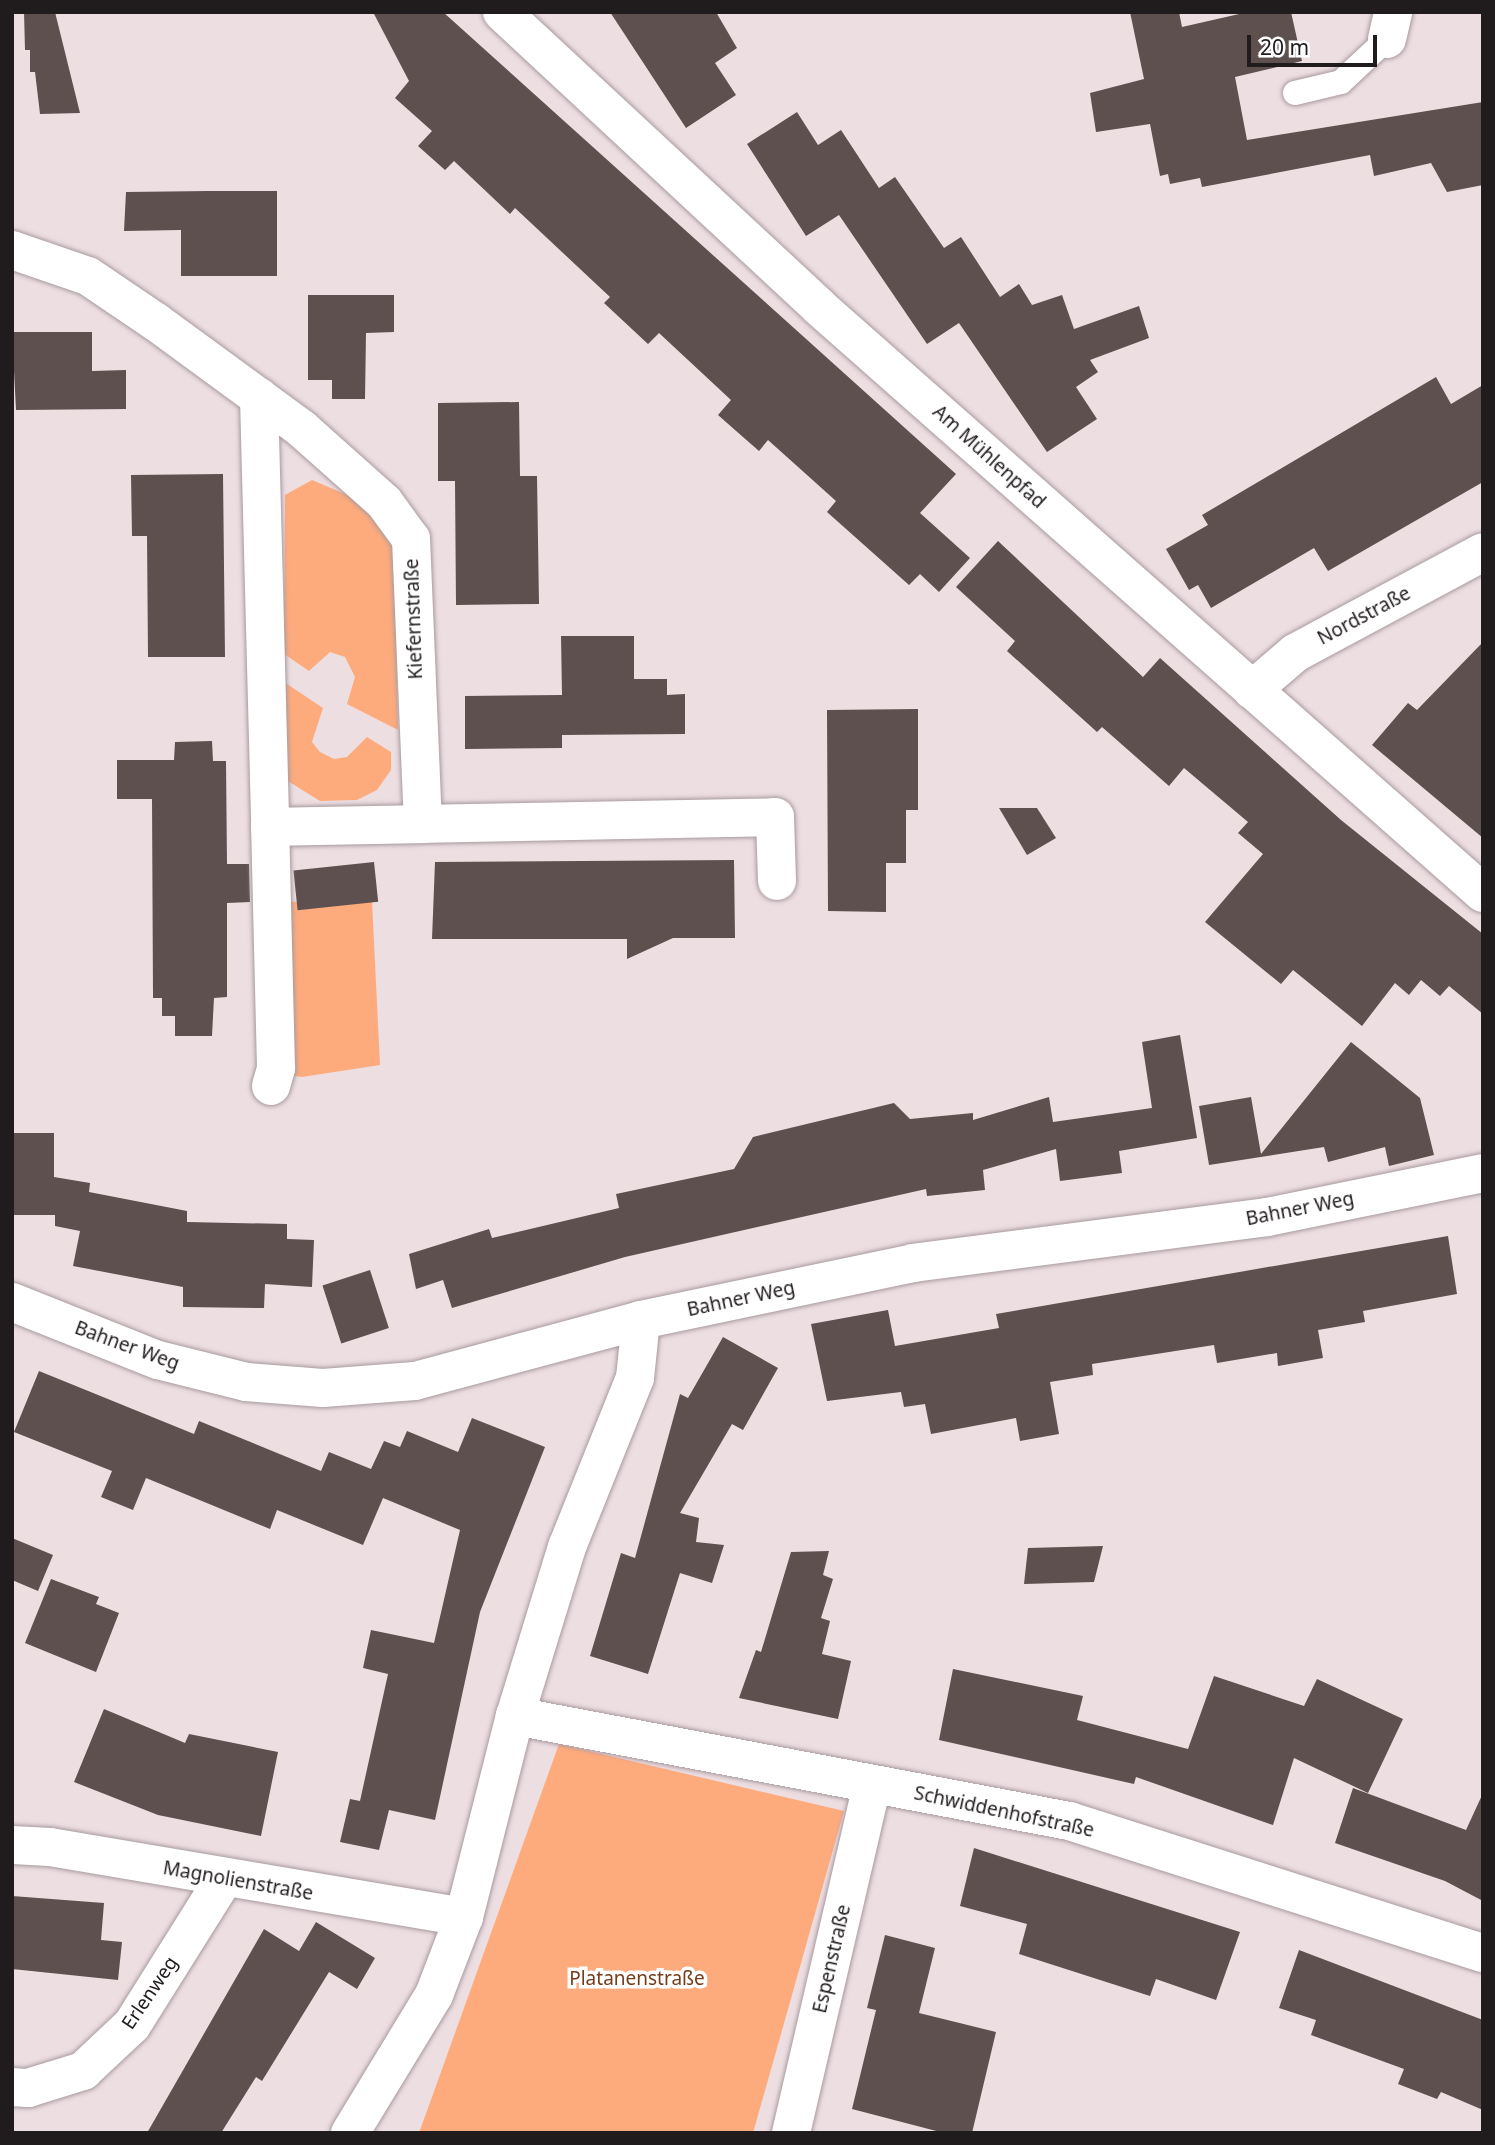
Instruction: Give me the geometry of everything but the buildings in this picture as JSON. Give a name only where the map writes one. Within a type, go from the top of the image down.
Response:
[{"type":"street","name":"Am Mühlenpfad","points":[[502,12],[818,306],[1483,893]]},
{"type":"street","name":"Kiefernstraße","points":[[12,250],[88,276],[259,397],[384,502],[411,538],[423,824]]},
{"type":"street","points":[[259,397],[276,1068],[271,1086]]},
{"type":"street","name":"Nordstraße","points":[[1252,690],[1295,653],[1483,552]]},
{"type":"street","points":[[270,827],[775,817],[777,881]]},
{"type":"street","name":"Bahner Weg","points":[[12,1302],[158,1360],[246,1382],[323,1388],[415,1381],[640,1320],[913,1263],[1267,1217],[1483,1173]]},
{"type":"street","points":[[350,2133],[434,1995],[464,1917],[514,1716],[567,1546],[635,1378],[640,1320]]},
{"type":"street","name":"Schwiddenhofstraße","points":[[514,1716],[1069,1821],[1483,1952]]},
{"type":"street","name":"Espenstraße","points":[[791,2133],[872,1785]]},
{"type":"street","name":"Magnolienstraße","points":[[12,1846],[50,1847],[223,1880],[464,1917]]},
{"type":"street","name":"Erlenweg","points":[[12,2087],[28,2088],[83,2071],[132,2025],[223,1880]]},
{"type":"lane","points":[[1295,93],[1342,82],[1390,26]]},
{"type":"green space","points":[[312,480],[364,502],[394,542],[398,730],[347,704],[355,677],[345,657],[330,652],[309,671],[284,654],[285,495]]},
{"type":"green space","points":[[284,682],[323,708],[312,742],[320,752],[334,759],[347,757],[367,737],[391,752],[391,770],[377,790],[357,800],[320,801],[283,778]]},
{"type":"green space","points":[[372,901],[380,1065],[302,1077],[281,1074],[278,902]]},
{"type":"green space","name":"Platanenstraße","points":[[559,1744],[844,1811],[753,2133],[419,2133]]}]
